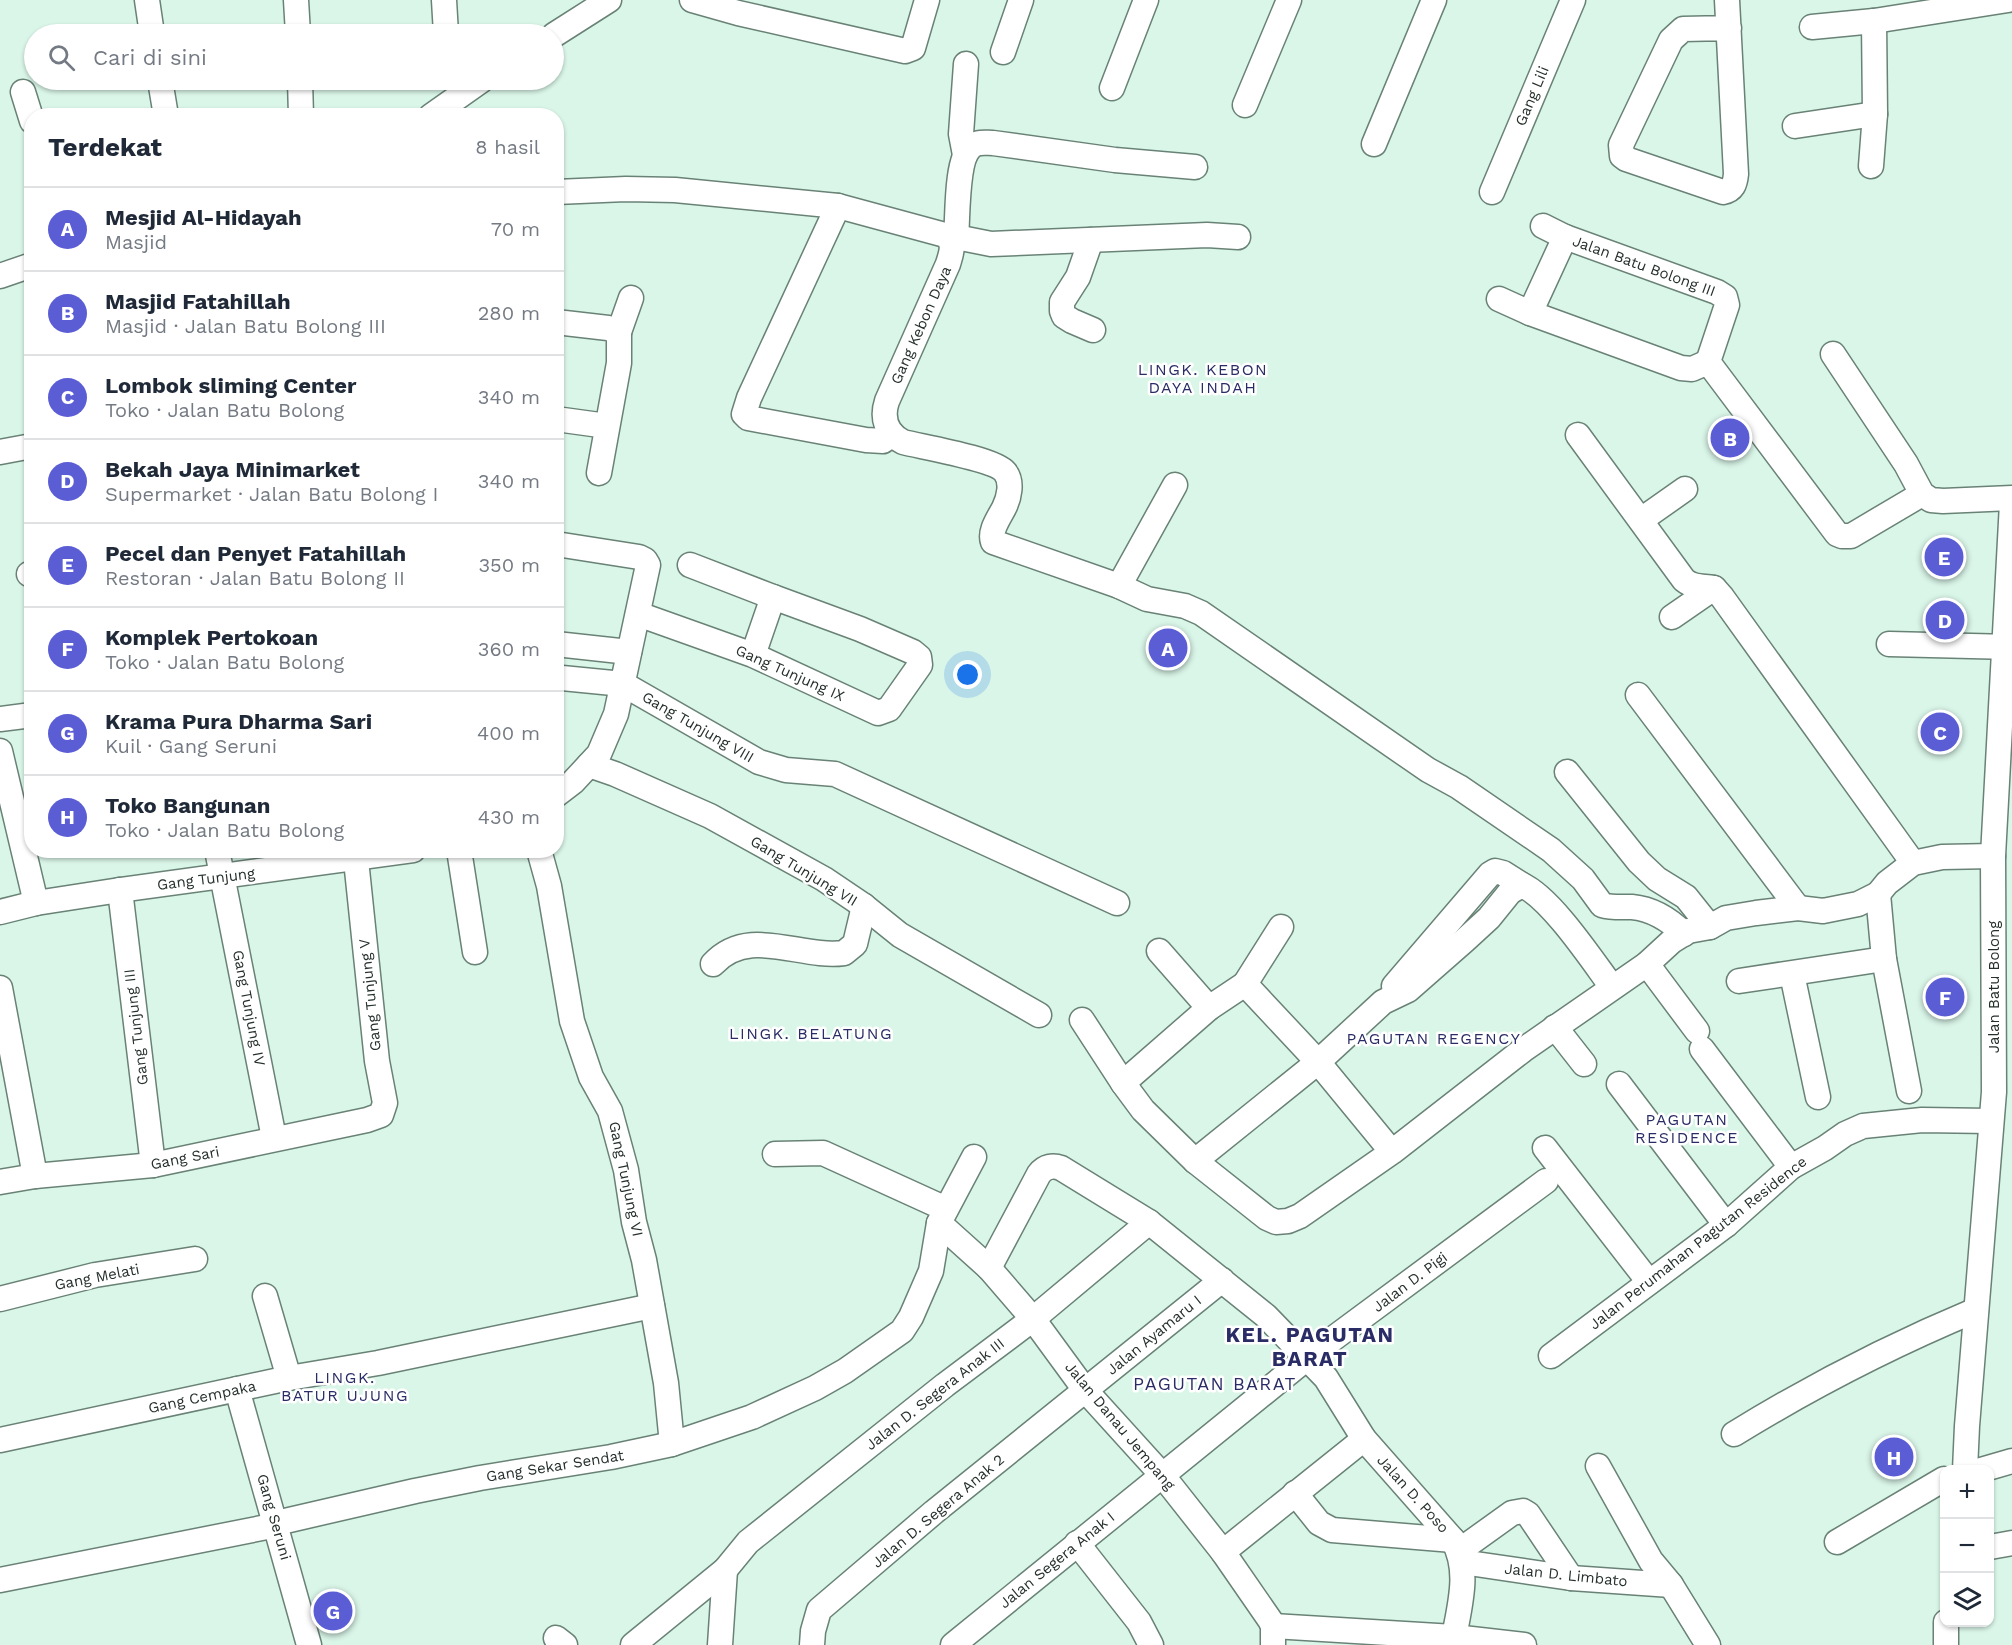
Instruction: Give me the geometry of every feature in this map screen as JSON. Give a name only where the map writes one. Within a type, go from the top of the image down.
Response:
[{"type":"street","points":[[147,0],[151,24]]},
{"type":"street","points":[[296,0],[297,24]]},
{"type":"street","points":[[444,0],[445,24]]},
{"type":"street","points":[[564,29],[609,0]]},
{"type":"street","points":[[692,0],[738,13],[905,51],[913,48],[927,0]]},
{"type":"street","points":[[1003,52],[1021,0]]},
{"type":"street","points":[[1112,88],[1146,0]]},
{"type":"street","points":[[1245,105],[1289,0]]},
{"type":"street","points":[[1374,144],[1434,0]]},
{"type":"street","name":"Gang Lili","points":[[1492,192],[1573,0]]},
{"type":"street","points":[[1727,0],[1729,28],[1735,184],[1723,192],[1622,156],[1621,145],[1671,40],[1683,29],[1729,28]]},
{"type":"street","points":[[1812,27],[1874,21],[2008,0]]},
{"type":"street","points":[[1871,166],[1875,114],[1874,21]]},
{"type":"street","name":"Gang Kebon Daya","points":[[891,434],[885,420],[885,406],[948,264],[954,240],[965,155],[961,134],[966,64]]},
{"type":"street","points":[[161,90],[164,108]]},
{"type":"street","points":[[300,90],[301,108]]},
{"type":"street","points":[[443,99],[461,90]]},
{"type":"street","points":[[23,92],[28,108]]},
{"type":"street","points":[[1796,126],[1875,114]]},
{"type":"street","points":[[965,155],[970,147],[978,143],[993,143],[1195,167]]},
{"type":"street","points":[[564,192],[675,190],[838,206],[936,232],[954,240],[991,244],[1207,235],[1238,237]]},
{"type":"street","points":[[838,206],[749,398],[744,414],[748,418],[866,440],[883,441],[891,434],[903,442],[990,462],[1006,472],[1010,490],[995,527],[992,539],[996,543],[1119,586],[1147,599],[1185,606],[1201,613],[1428,770],[1460,787],[1551,850],[1582,879],[1602,905],[1654,912],[1670,921],[1684,934]]},
{"type":"street","name":"Jalan Batu Bolong III","points":[[1543,226],[1565,237],[1717,292],[1725,297],[1727,305],[1708,362]]},
{"type":"street","name":"Jalan Batu Bolong III","points":[[1530,313],[1565,237]]},
{"type":"street","points":[[1090,240],[1078,277],[1062,302],[1062,310],[1064,316],[1093,330]]},
{"type":"street","points":[[0,276],[24,268]]},
{"type":"street","points":[[598,473],[619,363],[619,332],[631,298]]},
{"type":"street","points":[[1499,299],[1530,313],[1681,368],[1692,369],[1708,362],[1837,534],[1851,536],[1922,494]]},
{"type":"street","points":[[564,323],[608,328],[619,332]]},
{"type":"street","points":[[1833,354],[1906,464],[1922,494],[1931,500],[1943,501],[2012,498]]},
{"type":"street","points":[[564,420],[607,426]]},
{"type":"street","points":[[1578,435],[1684,580],[1697,587],[1714,588]]},
{"type":"street","points":[[0,452],[24,448]]},
{"type":"street","points":[[1119,586],[1175,484]]},
{"type":"street","points":[[1641,520],[1685,489]]},
{"type":"street","name":"Jalan Batu Bolong","points":[[1968,1465],[1976,1310],[1983,1246],[1983,1213],[1990,1121],[2003,1092],[1993,856],[2008,646],[2012,503]]},
{"type":"street","points":[[564,545],[632,556],[645,560],[648,565],[623,684],[612,723],[599,754],[564,788]]},
{"type":"street","points":[[690,565],[773,597],[753,655]]},
{"type":"street","points":[[1672,617],[1714,588]]},
{"type":"street","points":[[1714,588],[1913,863]]},
{"type":"street","name":"Gang Tunjung IX","points":[[640,607],[880,713],[890,709],[920,665],[919,657],[913,652],[860,629],[773,597]]},
{"type":"street","points":[[1889,644],[2008,646]]},
{"type":"street","points":[[564,645],[629,652]]},
{"type":"street","name":"Gang Tunjung VIII","points":[[564,678],[623,684],[759,762],[786,770],[835,774],[1117,903]]},
{"type":"street","points":[[1638,695],[1798,908]]},
{"type":"street","points":[[0,719],[24,716]]},
{"type":"street","name":"Gang Tunjung VII","points":[[589,765],[615,774],[710,816],[824,879],[864,906],[900,935],[1039,1015]]},
{"type":"street","points":[[2,767],[24,855]]},
{"type":"street","points":[[1567,772],[1639,862],[1657,879],[1686,897],[1710,927]]},
{"type":"street","points":[[1082,1020],[1143,1110],[1195,1161],[1267,1218],[1276,1222],[1288,1221],[1300,1216],[1392,1152],[1555,1027],[1647,964],[1684,934],[1710,927],[1726,918],[1798,908],[1823,911],[1858,904],[1878,894],[1887,883],[1913,863],[1942,857],[1993,856]]},
{"type":"street","points":[[25,858],[36,903]]},
{"type":"street","name":"Gang Tunjung IV","points":[[219,858],[274,1138]]},
{"type":"street","name":"Gang Tunjung","points":[[0,912],[36,903],[120,890],[367,858]]},
{"type":"street","points":[[460,858],[475,952]]},
{"type":"street","name":"Gang Tunjung VI","points":[[541,858],[549,886],[572,1021],[591,1077],[610,1111],[626,1170],[666,1383],[672,1444]]},
{"type":"street","name":"Gang Tunjung V","points":[[356,860],[377,1061],[385,1104],[381,1115],[368,1120]]},
{"type":"street","points":[[1195,1161],[1318,1062],[1383,1002],[1408,990],[1456,932],[1489,918],[1510,892],[1522,885],[1534,893],[1568,927],[1612,987]]},
{"type":"street","name":"Gang Tunjung III","points":[[120,890],[153,1166]]},
{"type":"street","points":[[1878,894],[1884,959],[1910,1091]]},
{"type":"street","points":[[713,964],[727,952],[752,944],[844,953],[855,944],[864,906]]},
{"type":"street","points":[[1123,1083],[1209,1008],[1245,984],[1281,927]]},
{"type":"street","points":[[1160,951],[1209,1008]]},
{"type":"street","points":[[1739,981],[1884,959]]},
{"type":"street","points":[[1647,964],[1791,1167]]},
{"type":"street","points":[[1792,974],[1818,1096]]},
{"type":"street","points":[[1245,984],[1318,1062],[1392,1152]]},
{"type":"street","points":[[0,988],[35,1176]]},
{"type":"street","points":[[1555,1027],[1584,1064]]},
{"type":"street","points":[[1618,1084],[1726,1225]]},
{"type":"street","name":"Gang Sari","points":[[0,1182],[35,1176],[153,1166],[274,1138],[368,1120]]},
{"type":"street","name":"Jalan Perumahan Pagutan Residence","points":[[1551,1356],[1726,1225],[1791,1167],[1825,1149],[1845,1134],[1863,1126],[1922,1120],[1990,1121]]},
{"type":"street","points":[[1545,1148],[1649,1282]]},
{"type":"street","name":"Jalan Danau Jempang","points":[[776,1154],[823,1153],[943,1216],[1033,1319],[1085,1390],[1163,1476],[1223,1552],[1273,1636]]},
{"type":"street","name":"Gang Sekar Sendat","points":[[0,1580],[277,1525],[285,1521],[415,1491],[502,1474],[611,1458],[672,1444],[720,1429],[784,1403],[845,1371],[902,1331],[911,1317],[931,1271],[943,1216],[974,1157]]},
{"type":"street","name":"Jalan D. Poso","points":[[989,1268],[1039,1174],[1048,1167],[1061,1168],[1149,1222],[1266,1316],[1326,1378],[1364,1439],[1458,1551]]},
{"type":"street","name":"Jalan D. Pigi","points":[[1163,1476],[1546,1181]]},
{"type":"street","name":"Jalan D. Segera Anak III","points":[[633,1645],[725,1570],[748,1542],[945,1385],[1033,1319],[1149,1222]]},
{"type":"street","name":"Gang Melati","points":[[0,1299],[95,1275],[195,1259]]},
{"type":"street","name":"Jalan Ayamaru I","points":[[1085,1390],[1222,1280]]},
{"type":"street","points":[[265,1296],[289,1378]]},
{"type":"street","name":"Gang Cempaka","points":[[0,1440],[289,1378],[378,1363],[652,1306]]},
{"type":"street","points":[[1734,1434],[1870,1357],[1976,1310]]},
{"type":"street","name":"Gang Seruni","points":[[237,1389],[309,1645]]},
{"type":"street","name":"Jalan D. Segera Anak 2","points":[[812,1645],[819,1610],[934,1512],[1085,1390]]},
{"type":"street","points":[[1223,1552],[1364,1439]]},
{"type":"street","points":[[1990,1465],[2012,1461]]},
{"type":"street","points":[[1599,1466],[1651,1561],[1671,1585],[1708,1645]]},
{"type":"street","name":"Jalan Segera Anak I","points":[[952,1645],[1163,1476]]},
{"type":"street","points":[[1837,1542],[1940,1481]]},
{"type":"street","name":"Jalan D. Limbato","points":[[1295,1493],[1318,1523],[1332,1530],[1458,1551],[1571,1578],[1671,1585]]},
{"type":"street","points":[[1454,1637],[1463,1583],[1458,1551],[1512,1514],[1523,1511],[1528,1514],[1571,1578]]},
{"type":"street","points":[[1994,1547],[2012,1542]]},
{"type":"street","points":[[1077,1543],[1139,1622],[1151,1645]]},
{"type":"street","points":[[720,1645],[725,1570]]},
{"type":"street","points":[[1946,1627],[1946,1645]]},
{"type":"street","points":[[1273,1636],[1373,1639],[1454,1637],[1524,1645]]},
{"type":"place","name":"Masjid Fatahillah","points":[[1730,438]]},
{"type":"place","name":"Pecel dan Penyet Fatahillah","points":[[1944,557]]},
{"type":"place","name":"Bekah Jaya Minimarket","points":[[1945,620]]},
{"type":"place","name":"Mesjid Al-Hidayah","points":[[1168,648]]},
{"type":"place","name":"Lombok sliming Center","points":[[1940,732]]},
{"type":"place","name":"Komplek Pertokoan","points":[[1945,997]]},
{"type":"place","name":"Toko Bangunan","points":[[1894,1457]]},
{"type":"place","name":"Krama Pura Dharma Sari","points":[[333,1611]]},
{"type":"district","name":"LINGK. KEBON DAYA INDAH","points":[[1203,378]]},
{"type":"district","name":"LINGK. BELATUNG","points":[[811,1033]]},
{"type":"district","name":"PAGUTAN REGENCY","points":[[1434,1038]]},
{"type":"district","name":"PAGUTAN RESIDENCE","points":[[1687,1128]]},
{"type":"district","name":"KEL. PAGUTAN BARAT","points":[[1310,1347]]},
{"type":"district","name":"PAGUTAN BARAT","points":[[1215,1384]]},
{"type":"district","name":"LINGK. BATUR UJUNG","points":[[345,1386]]}]
